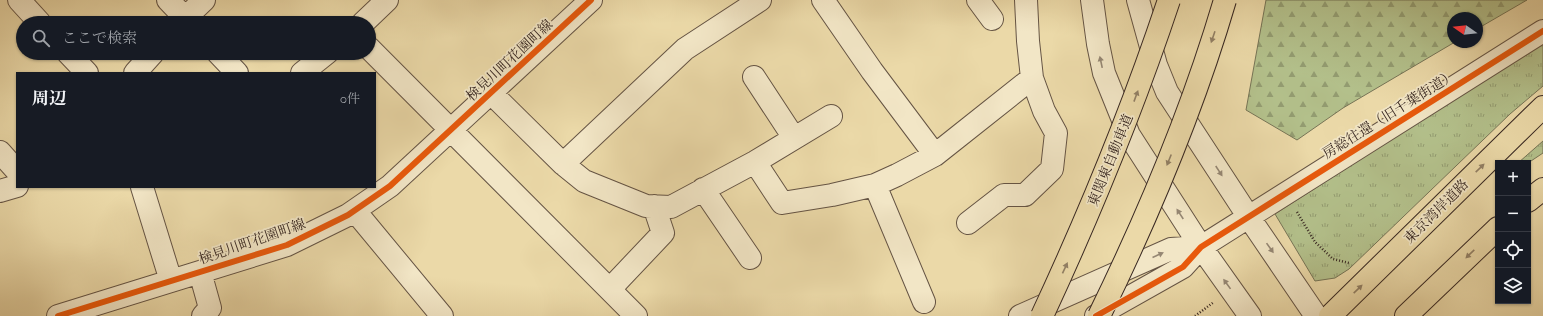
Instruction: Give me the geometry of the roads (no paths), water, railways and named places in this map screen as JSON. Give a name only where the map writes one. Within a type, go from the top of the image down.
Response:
[{"type":"highway","name":"東関東自動車道","points":[[1042,316],[1070,256],[1124,126],[1169,0]]},
{"type":"highway","points":[[1099,316],[1129,255],[1178,139],[1225,0]]},
{"type":"highway","name":"東京湾岸道路","points":[[1330,316],[1543,107]]},
{"type":"highway","points":[[1531,199],[1543,189]]},
{"type":"highway","points":[[1406,316],[1495,231]]},
{"type":"street","points":[[19,0],[34,16]]},
{"type":"street","points":[[168,0],[181,16]]},
{"type":"street","points":[[190,16],[204,0]]},
{"type":"street","points":[[370,16],[387,0]]},
{"type":"street","name":"検見川町花園町線","points":[[58,316],[117,307],[171,281],[287,245],[329,226],[355,211],[390,186],[591,0]]},
{"type":"street","points":[[563,164],[686,49],[760,0]]},
{"type":"street","points":[[823,0],[872,71],[891,94],[935,155]]},
{"type":"street","points":[[978,0],[992,19]]},
{"type":"street","points":[[968,223],[1004,195],[1025,195],[1052,169],[1056,133],[1044,111],[1032,78],[1026,0]]},
{"type":"street","points":[[1092,0],[1098,44],[1104,73],[1129,135],[1200,247],[1250,316]]},
{"type":"street","points":[[1138,0],[1156,65],[1167,92],[1248,216],[1316,316]]},
{"type":"street","name":"房総往還（旧千葉街道）","points":[[1200,247],[1543,31]]},
{"type":"street","points":[[376,55],[636,316]]},
{"type":"street","points":[[75,60],[86,72]]},
{"type":"street","points":[[137,72],[147,60]]},
{"type":"street","points":[[225,60],[236,72]]},
{"type":"street","points":[[303,72],[318,60]]},
{"type":"street","points":[[754,77],[794,138]]},
{"type":"street","points":[[755,162],[782,202],[832,195],[875,185],[935,155],[1032,78]]},
{"type":"street","points":[[491,93],[563,164],[584,181],[646,206],[671,206],[755,162],[831,116]]},
{"type":"street","points":[[0,152],[16,170]]},
{"type":"street","points":[[875,185],[924,302]]},
{"type":"street","points":[[0,191],[16,186]]},
{"type":"street","points":[[142,188],[171,281]]},
{"type":"street","points":[[703,189],[750,258]]},
{"type":"street","points":[[610,290],[663,233],[654,206]]},
{"type":"street","points":[[355,211],[442,316]]},
{"type":"street","points":[[1020,316],[1171,249],[1200,247]]},
{"type":"street","points":[[1096,316],[1183,267],[1200,247]]},
{"type":"street","points":[[200,272],[210,308],[203,316]]}]
